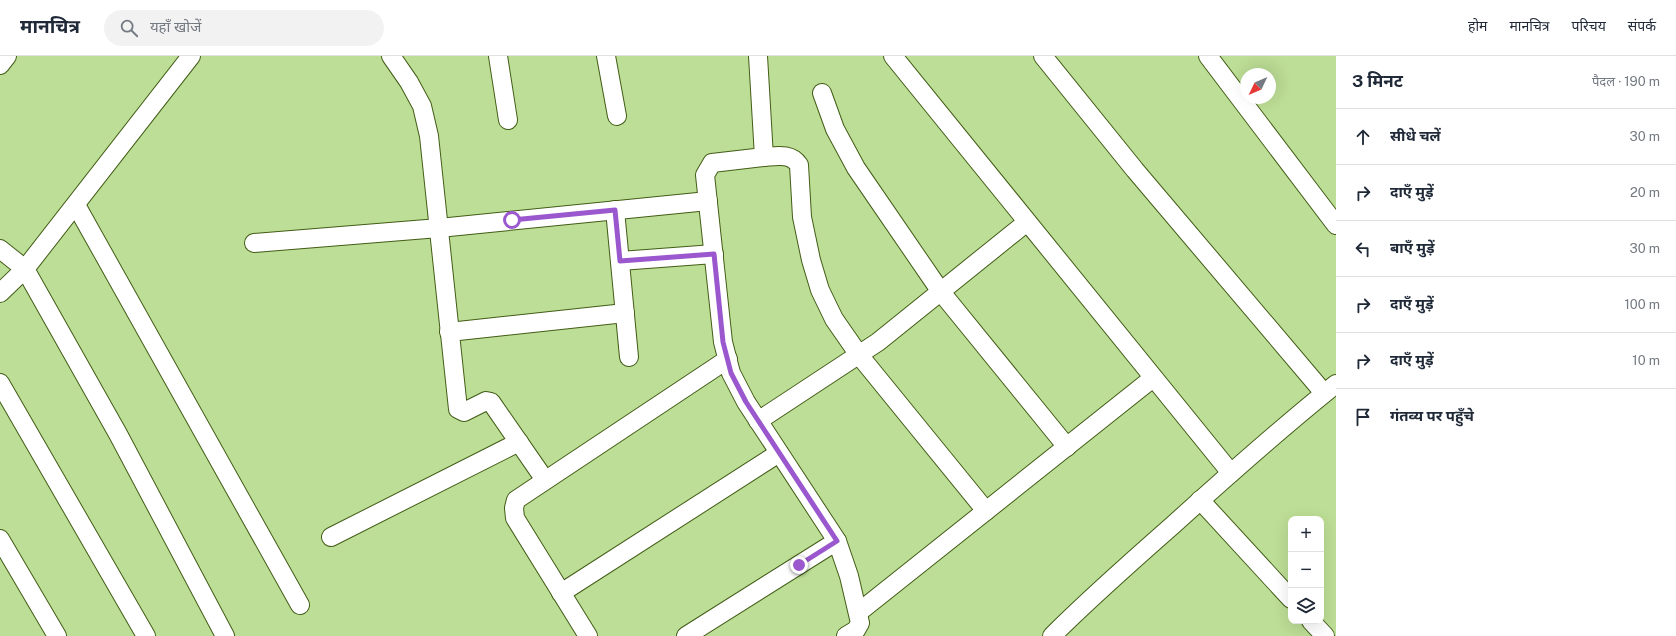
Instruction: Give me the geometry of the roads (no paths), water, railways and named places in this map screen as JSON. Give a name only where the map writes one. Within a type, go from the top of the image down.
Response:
[{"type":"street","points":[[0,64],[7,56]]},
{"type":"street","points":[[0,293],[25,270],[191,56]]},
{"type":"street","points":[[391,56],[409,82],[422,106],[429,136],[458,409],[464,412],[486,400],[491,402],[545,480]]},
{"type":"street","points":[[498,56],[508,120]]},
{"type":"street","points":[[606,56],[617,116]]},
{"type":"street","points":[[758,56],[764,157]]},
{"type":"street","points":[[892,56],[1230,473]]},
{"type":"street","points":[[1043,56],[1135,170],[1330,389],[1230,473],[1082,606],[1052,636]]},
{"type":"street","points":[[1208,56],[1336,224]]},
{"type":"street","points":[[822,93],[835,129],[856,168],[941,292],[1067,447]]},
{"type":"street","points":[[846,636],[856,630],[860,623],[859,612],[837,541],[778,453],[731,373],[723,342],[705,175],[712,164],[764,157],[789,156],[795,159],[799,165],[802,216],[811,260],[820,290],[834,319],[859,355],[986,511]]},
{"type":"street","points":[[254,243],[438,228],[708,201]]},
{"type":"street","points":[[76,205],[300,605]]},
{"type":"street","points":[[615,210],[629,357]]},
{"type":"street","points":[[758,421],[859,355],[941,292],[1027,222]]},
{"type":"street","points":[[0,249],[25,270],[118,434],[225,636]]},
{"type":"street","points":[[620,261],[714,254]]},
{"type":"street","points":[[449,332],[625,313]]},
{"type":"street","points":[[588,636],[515,518],[514,508],[516,500],[728,359]]},
{"type":"street","points":[[859,612],[1153,378]]},
{"type":"street","points":[[0,383],[146,636]]},
{"type":"street","points":[[331,536],[519,442]]},
{"type":"street","points":[[561,593],[778,453]]},
{"type":"street","points":[[1200,500],[1288,596]]},
{"type":"street","points":[[0,540],[57,636]]},
{"type":"street","points":[[686,636],[837,541]]},
{"type":"street","points":[[1314,624],[1325,636]]}]
